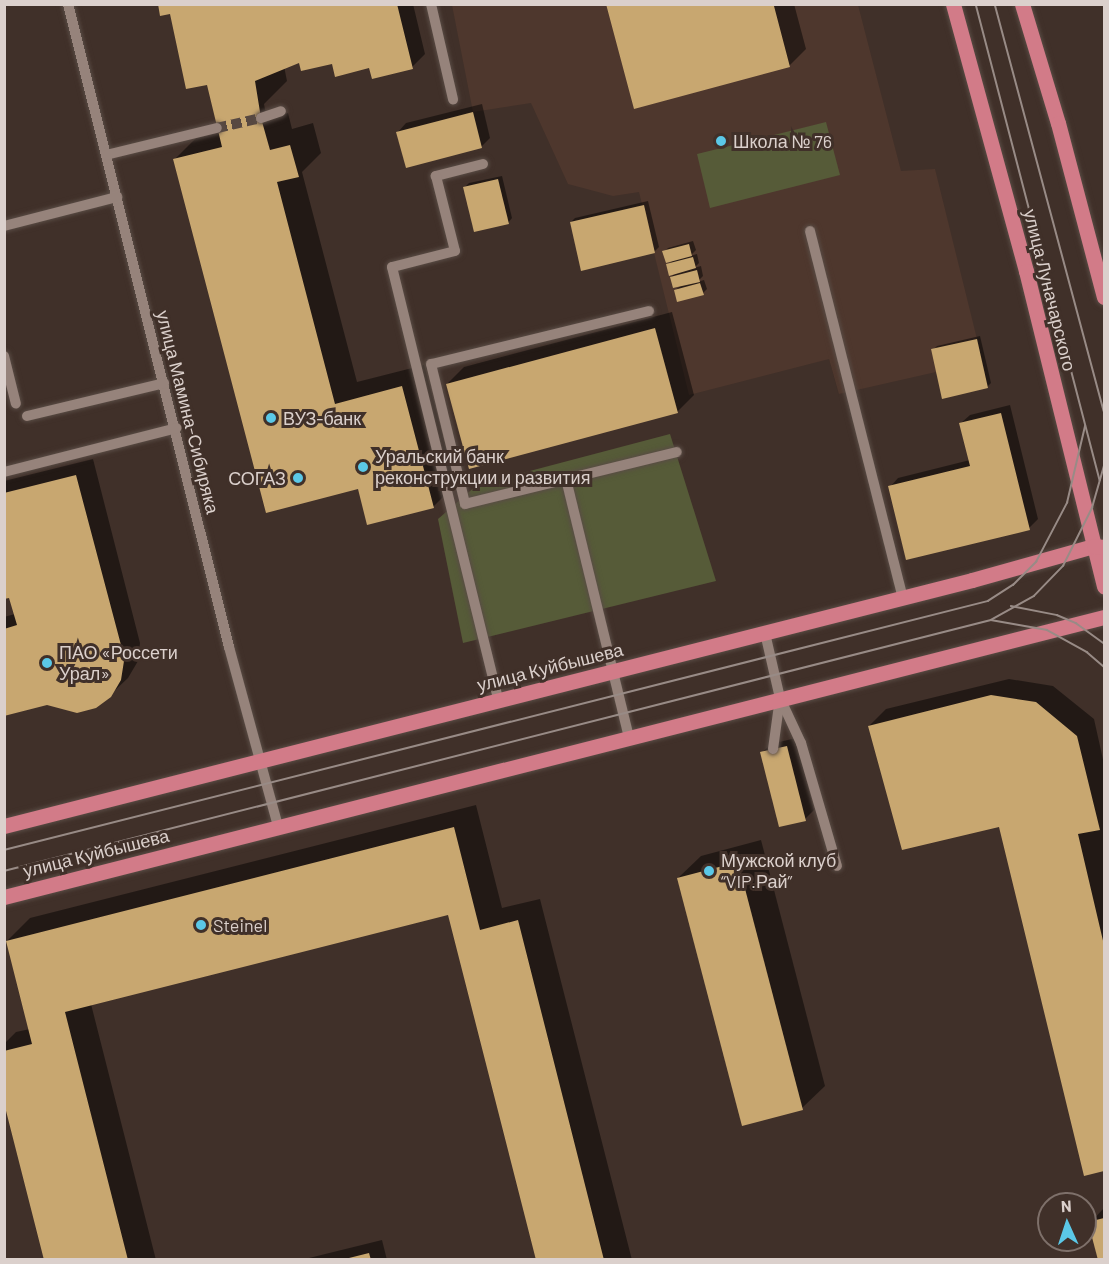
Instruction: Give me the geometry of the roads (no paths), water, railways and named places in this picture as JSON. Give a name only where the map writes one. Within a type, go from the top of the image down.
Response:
[{"type":"main road","name":"улица Луначарского","points":[[953,4],[1099,546],[1104,587]]},
{"type":"main road","points":[[1022,4],[1058,123],[1104,297]]},
{"type":"main road","name":"улица Куйбышева","points":[[4,826],[903,598],[1099,546]]},
{"type":"main road","name":"улица Куйбышева","points":[[4,897],[1104,616]]},
{"type":"street","name":"улица Мамина-Сибиряка","points":[[68,4],[230,647],[278,826]]},
{"type":"street","points":[[431,4],[453,99]]},
{"type":"street","points":[[261,118],[281,111]]},
{"type":"street","points":[[106,155],[217,128]]},
{"type":"street","points":[[483,164],[436,176],[455,251],[392,267],[499,701]]},
{"type":"street","points":[[4,226],[117,197]]},
{"type":"street","points":[[810,231],[903,598]]},
{"type":"street","points":[[649,311],[431,364],[465,504],[677,452]]},
{"type":"street","points":[[4,356],[16,404]]},
{"type":"street","points":[[27,416],[164,383]]},
{"type":"street","points":[[4,472],[176,428]]},
{"type":"street","points":[[566,479],[629,736]]},
{"type":"street","points":[[765,633],[780,698],[801,743],[837,866]]},
{"type":"street","points":[[773,749],[780,698]]},
{"type":"tunnel","points":[[217,128],[261,118]]},
{"type":"tram line","points":[[976,4],[1100,480]]},
{"type":"tram line","points":[[995,4],[1104,411]]},
{"type":"tram line","points":[[4,850],[988,601],[1013,585],[1036,562],[1067,503],[1085,426]]},
{"type":"tram line","points":[[4,871],[991,620],[1034,596],[1063,566],[1092,508],[1104,466]]},
{"type":"tram line","points":[[1011,606],[1057,615],[1076,623],[1104,643]]},
{"type":"tram line","points":[[991,620],[1047,630],[1087,652],[1104,667]]},
{"type":"place","name":"Школа № 76","points":[[721,141]]},
{"type":"place","name":"ВУЗ-банк","points":[[271,418]]},
{"type":"place","name":"Уральский банк реконструкции и развития","points":[[363,467]]},
{"type":"place","name":"СОГАЗ","points":[[298,478]]},
{"type":"place","name":"ПАО «Россети Урал»","points":[[47,663]]},
{"type":"place","name":"Мужской клуб “VIP.Рай”","points":[[709,871]]},
{"type":"place","name":"Steinel","points":[[201,925]]}]
